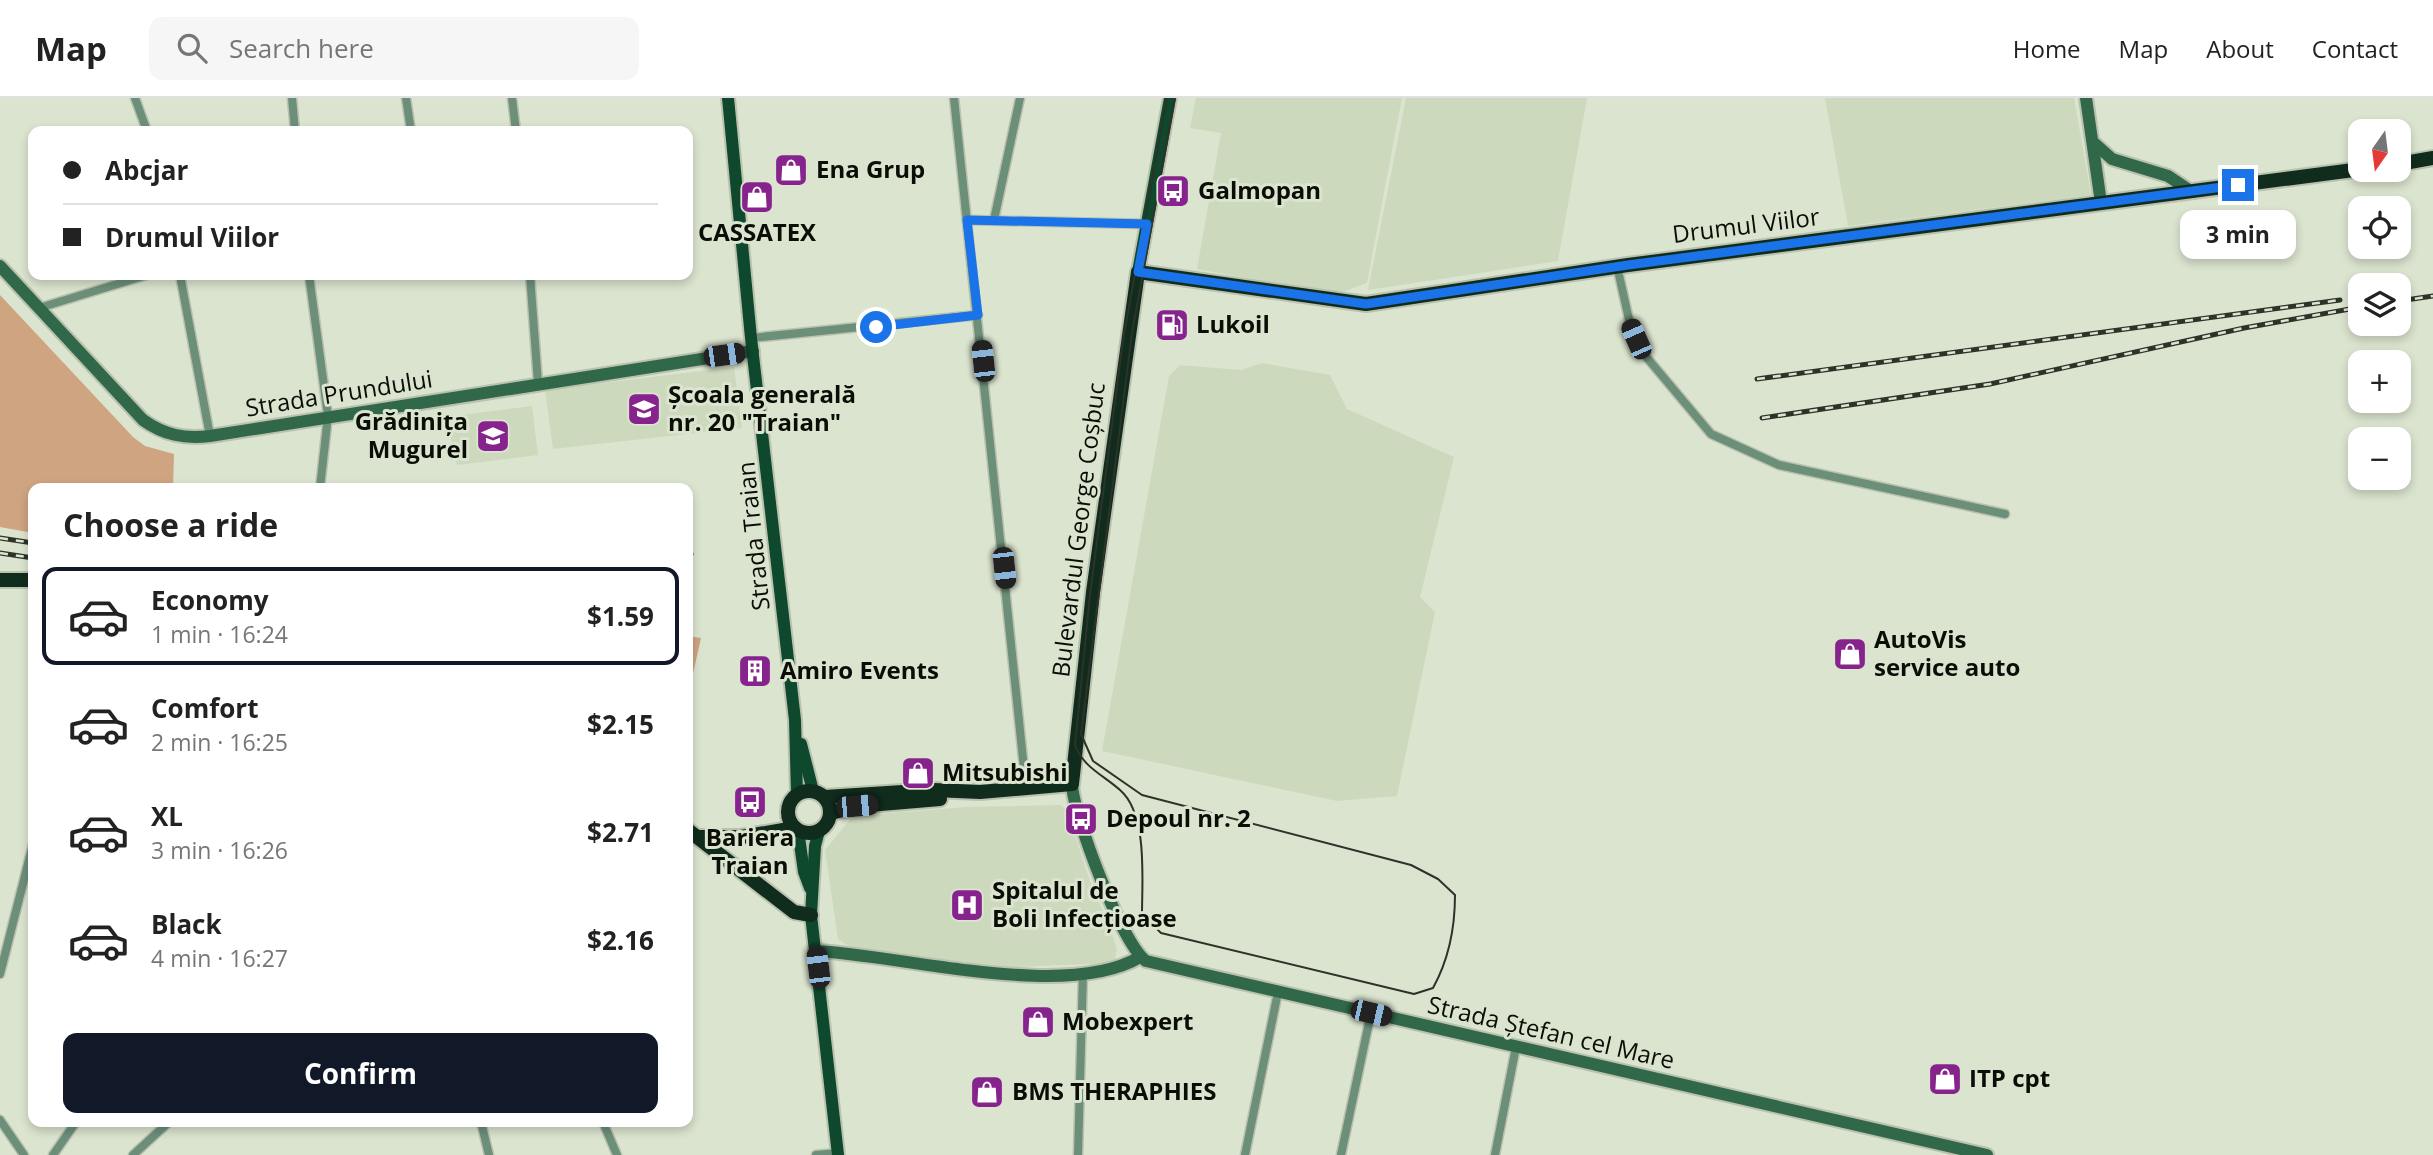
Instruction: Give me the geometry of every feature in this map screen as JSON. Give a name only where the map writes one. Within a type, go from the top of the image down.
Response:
[{"type":"highway","points":[[2412,162],[2433,158]]},
{"type":"highway","name":"Drumul Viilor","points":[[1138,272],[1366,304],[1617,266],[2348,171]]},
{"type":"highway","name":"Bulevardul George Coșbuc","points":[[1072,784],[1093,592],[1138,272]]},
{"type":"highway","points":[[0,580],[28,580]]},
{"type":"highway","points":[[831,813],[857,806],[1072,784]]},
{"type":"highway","points":[[796,829],[788,813],[789,803],[797,794],[922,790],[980,792]]},
{"type":"highway","points":[[819,794],[831,813]]},
{"type":"highway","points":[[770,831],[788,813]]},
{"type":"highway","points":[[693,834],[726,839],[796,829],[812,833],[827,824],[831,813]]},
{"type":"highway","points":[[693,835],[794,912],[811,915]]},
{"type":"main road","name":"Strada Traian","points":[[728,98],[752,345],[795,720],[797,794]]},
{"type":"main road","name":"Bulevardul George Coșbuc","points":[[1138,272],[1170,98]]},
{"type":"main road","name":"Strada Traian","points":[[795,720],[819,794]]},
{"type":"main road","points":[[796,829],[804,872],[811,889]]},
{"type":"main road","points":[[819,831],[814,846],[811,915],[837,1154]]},
{"type":"street","points":[[135,98],[145,126]]},
{"type":"street","points":[[292,98],[295,126]]},
{"type":"street","points":[[406,98],[410,126]]},
{"type":"street","points":[[512,98],[515,126]]},
{"type":"street","points":[[954,98],[1026,788]]},
{"type":"street","points":[[994,220],[1020,98]]},
{"type":"street","points":[[2086,98],[2101,203]]},
{"type":"street","points":[[2094,142],[2112,159],[2168,176],[2192,192]]},
{"type":"street","points":[[967,220],[1147,224]]},
{"type":"street","name":"Strada Prundului","points":[[0,266],[143,420],[168,435],[210,436],[752,345],[978,315]]},
{"type":"street","points":[[1617,266],[1630,324],[1643,353],[1711,434],[1779,465],[2005,514]]},
{"type":"street","points":[[39,308],[131,280]]},
{"type":"street","points":[[181,280],[210,436]]},
{"type":"street","points":[[310,280],[328,416],[321,483]]},
{"type":"street","points":[[530,280],[538,383]]},
{"type":"street","name":"Bulevardul George Coșbuc","points":[[1072,784],[1076,805],[1105,886],[1125,934],[1140,957]]},
{"type":"street","points":[[0,974],[28,864]]},
{"type":"street","points":[[816,951],[1000,974],[1083,973],[1119,968],[1140,957]]},
{"type":"street","name":"Strada Ștefan cel Mare","points":[[1140,957],[1159,965],[1987,1155]]},
{"type":"street","points":[[1078,1155],[1083,973]]},
{"type":"street","points":[[1245,1155],[1278,992]]},
{"type":"street","points":[[1341,1155],[1371,1013]]},
{"type":"street","points":[[1495,1155],[1516,1046]]},
{"type":"street","points":[[0,1120],[24,1155]]},
{"type":"street","points":[[53,1155],[73,1127]]},
{"type":"street","points":[[133,1155],[164,1127]]},
{"type":"street","points":[[482,1127],[489,1155]]},
{"type":"street","points":[[605,1127],[617,1155]]},
{"type":"street","points":[[816,1155],[837,1154]]},
{"type":"shaded area","points":[[1196,98],[1402,98],[1367,283],[1337,294],[1197,269],[1221,133],[1190,128]]},
{"type":"shaded area","points":[[1406,98],[1587,98],[1558,261],[1368,290]]},
{"type":"shaded area","points":[[1825,98],[2074,98],[2091,195],[1848,226]]},
{"type":"shaded area","points":[[0,295],[133,437],[145,446],[174,454],[173,483],[28,483],[28,532],[0,527]]},
{"type":"shaded area","points":[[1262,363],[1330,375],[1347,409],[1454,457],[1420,597],[1435,612],[1397,796],[1337,801],[1102,751],[1169,376],[1180,365],[1241,370]]},
{"type":"shaded area","name":"Școala generală nr. 20 \"Traian\"","points":[[734,367],[742,428],[553,449],[545,390]]},
{"type":"shaded area","name":"Grădinița Mugurel","points":[[532,406],[538,455],[457,465],[446,417]]},
{"type":"shaded area","points":[[693,637],[701,638],[693,674]]},
{"type":"shaded area","name":"Spitalul de Boli Infecțioase","points":[[1061,805],[1068,812],[1087,873],[1113,937],[1117,950],[1114,963],[1013,967],[855,950],[838,939],[825,850],[853,816],[966,807]]},
{"type":"tram line","points":[[1167,98],[1123,340],[1090,595],[1075,745],[1088,765],[1120,790],[1129,801],[1142,848],[1142,914],[1161,933],[1414,994],[1433,988],[1450,943],[1455,895],[1438,879],[1411,865],[1142,795],[1093,761],[1081,734],[1132,333],[1175,98]]},
{"type":"railway","points":[[2411,299],[2433,296]]},
{"type":"railway","points":[[1757,379],[2340,300]]},
{"type":"railway","points":[[1762,418],[1990,384],[2244,328],[2348,309]]},
{"type":"railway","points":[[0,538],[28,542]]},
{"type":"railway","points":[[0,553],[28,557]]},
{"type":"place","name":"Ena Grup","points":[[791,170]]},
{"type":"place","name":"Galmopan","points":[[1173,191]]},
{"type":"place","name":"CASSATEX","points":[[757,197]]},
{"type":"place","name":"Lukoil","points":[[1172,325]]},
{"type":"place","name":"Școala generală nr. 20 \"Traian\"","points":[[644,409]]},
{"type":"place","name":"Grădinița Mugurel","points":[[493,436]]},
{"type":"place","name":"AutoVis service auto","points":[[1850,654]]},
{"type":"place","name":"Amiro Events","points":[[755,671]]},
{"type":"place","name":"Mitsubishi","points":[[918,773]]},
{"type":"place","name":"Bariera Traian","points":[[750,802]]},
{"type":"place","name":"Depoul nr. 2","points":[[1081,819]]},
{"type":"place","name":"Spitalul de Boli Infecțioase","points":[[967,905]]},
{"type":"place","name":"Mobexpert","points":[[1038,1022]]},
{"type":"place","name":"ITP cpt","points":[[1945,1079]]},
{"type":"place","name":"BMS THERAPHIES","points":[[987,1092]]},
{"type":"route","points":[[876,327],[978,315],[967,220],[1147,224],[1138,272],[1366,304],[1473,286],[2238,185]]}]
